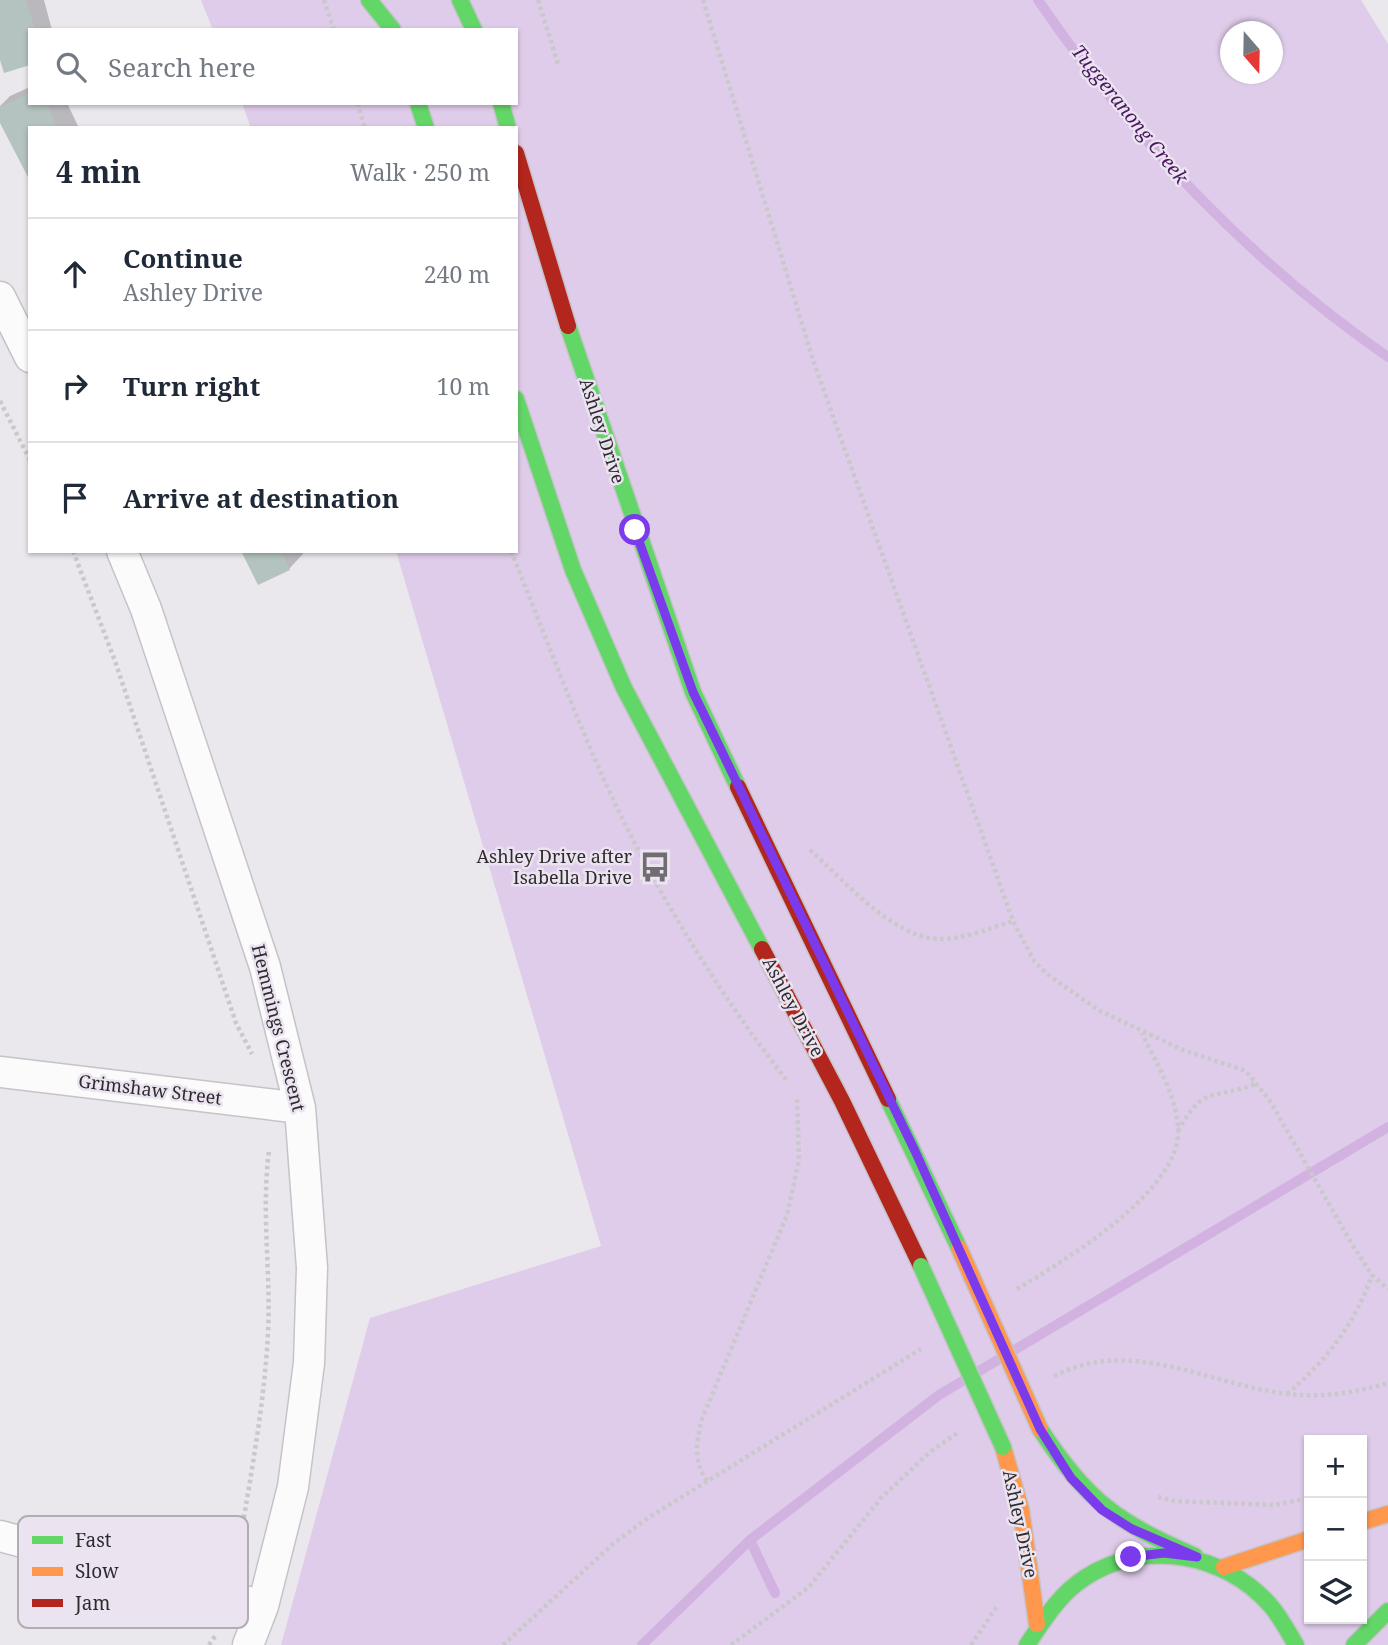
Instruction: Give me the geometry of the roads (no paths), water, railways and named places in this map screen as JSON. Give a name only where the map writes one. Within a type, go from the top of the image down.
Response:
[{"type":"main road","points":[[369,0],[391,28]]},
{"type":"main road","points":[[384,0],[392,28]]},
{"type":"main road","points":[[460,0],[473,28]]},
{"type":"main road","points":[[471,0],[479,28]]},
{"type":"main road","points":[[419,105],[425,126]]},
{"type":"main road","points":[[502,105],[508,126]]},
{"type":"main road","name":"Ashley Drive","points":[[518,160],[588,390],[693,692],[959,1248],[1040,1429],[1071,1478],[1102,1510],[1132,1529],[1197,1557]]},
{"type":"main road","name":"Ashley Drive","points":[[518,405],[573,570],[624,688],[842,1101],[1003,1447],[1021,1510],[1037,1624]]},
{"type":"main road","points":[[1367,1520],[1388,1514]]},
{"type":"main road","points":[[1224,1567],[1304,1541]]},
{"type":"main road","points":[[1027,1645],[1047,1609],[1071,1585],[1099,1567],[1131,1557],[1164,1553],[1197,1557],[1224,1567],[1258,1589],[1284,1620],[1296,1645]]},
{"type":"main road","points":[[1354,1645],[1388,1611]]},
{"type":"street","points":[[0,297],[28,353]]},
{"type":"street","name":"Hemmings Crescent","points":[[123,553],[146,609],[265,967],[300,1108],[312,1268],[309,1363],[293,1487],[263,1605],[248,1645]]},
{"type":"street","name":"Grimshaw Street","points":[[0,1072],[300,1108]]},
{"type":"street","points":[[0,1536],[18,1541]]},
{"type":"street","points":[[248,1601],[263,1605]]},
{"type":"waterway","name":"Tuggeranong Creek","points":[[1038,0],[1113,101],[1197,195],[1288,280],[1388,357]]},
{"type":"waterway","points":[[642,1645],[750,1540],[939,1395],[1388,1127]]},
{"type":"waterway","points":[[750,1540],[775,1593]]},
{"type":"place","name":"Ashley Drive after Isabella Drive","points":[[655,867]]}]
